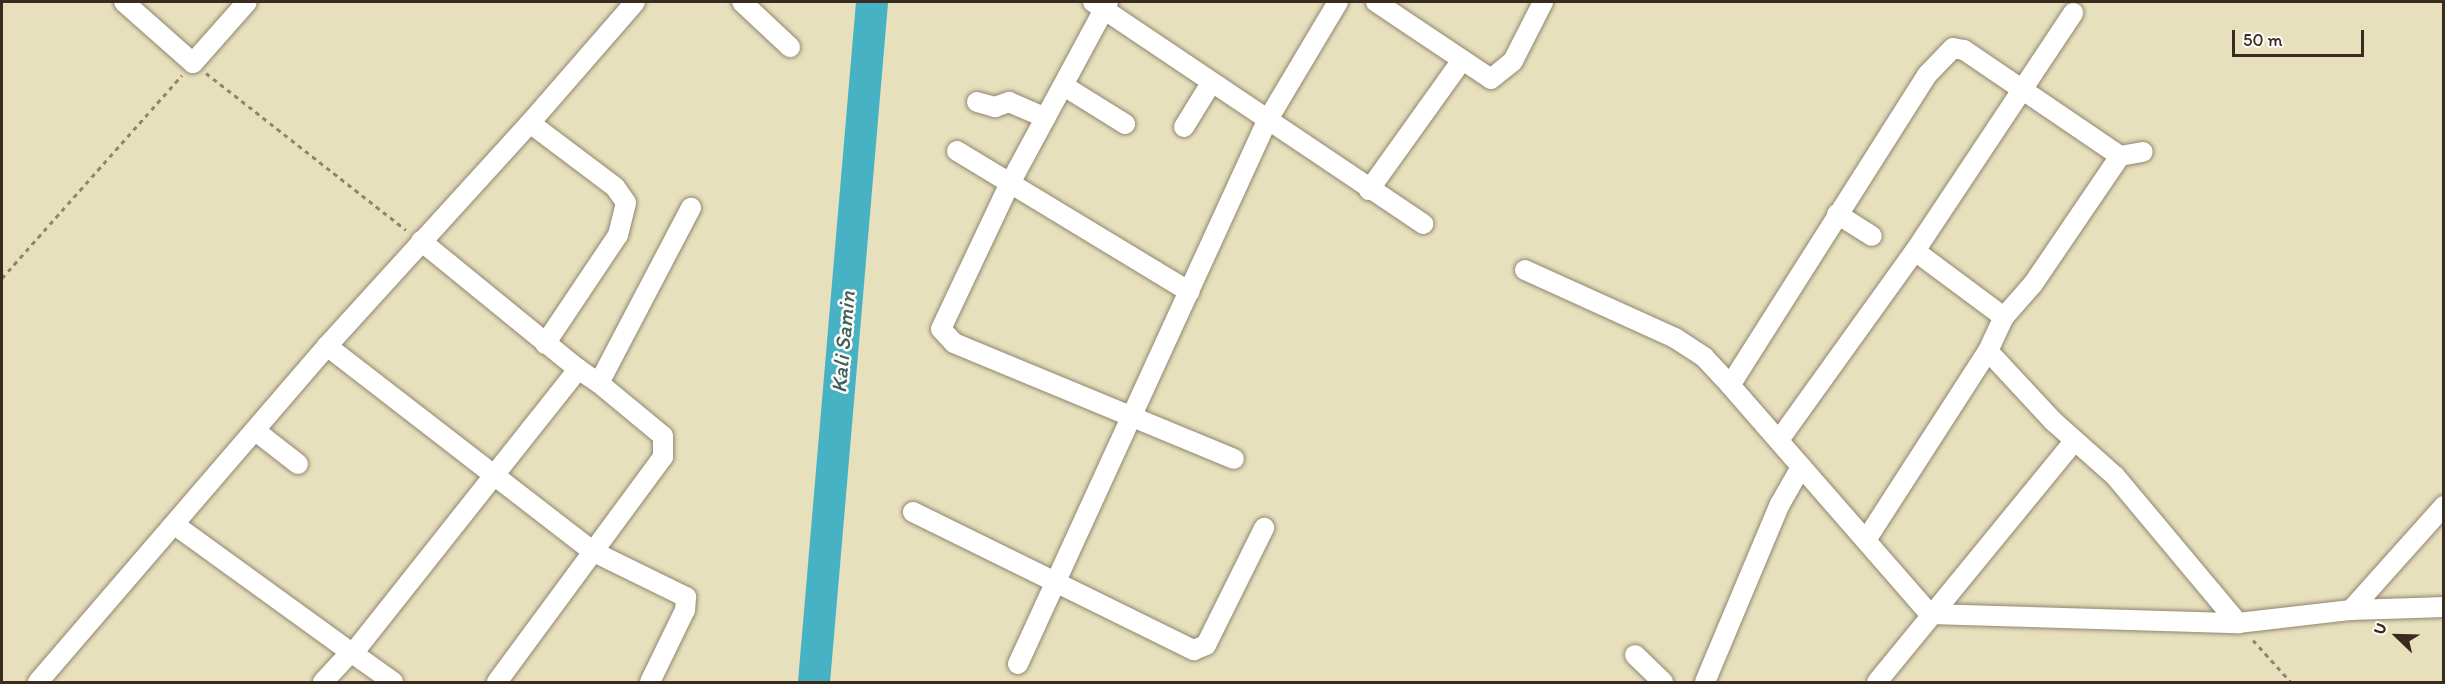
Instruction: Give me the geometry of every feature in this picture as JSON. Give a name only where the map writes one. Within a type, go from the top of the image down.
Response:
[{"type":"street","points":[[124,2],[193,63],[247,2]]},
{"type":"street","points":[[47,679],[327,346],[530,123],[635,2]]},
{"type":"street","points":[[742,2],[790,47]]},
{"type":"street","points":[[1018,664],[1057,584],[1267,121],[1338,2]]},
{"type":"street","points":[[1376,2],[1484,77],[1498,77],[1516,55],[1544,2]]},
{"type":"street","points":[[1234,459],[1133,418],[943,335],[942,323],[1010,183],[1064,86],[1102,4],[1267,121],[1423,224]]},
{"type":"street","points":[[1779,440],[1915,251],[2073,13]]},
{"type":"street","points":[[1730,386],[1927,75],[1953,48],[1964,50],[2120,156],[2143,152]]},
{"type":"street","points":[[1369,190],[1462,60]]},
{"type":"street","points":[[1184,127],[1211,82]]},
{"type":"street","points":[[1064,86],[1125,124]]},
{"type":"street","points":[[977,102],[995,107],[1009,102],[1046,118]]},
{"type":"street","points":[[530,123],[615,187],[626,204],[618,235],[545,344]]},
{"type":"street","points":[[957,151],[1190,292]]},
{"type":"street","points":[[1866,540],[1988,351],[2004,317],[2033,284],[2120,156]]},
{"type":"street","points":[[599,383],[691,207]]},
{"type":"street","points":[[1837,214],[1872,236]]},
{"type":"street","points":[[421,241],[545,344],[654,426],[666,445],[663,457],[497,682]]},
{"type":"street","points":[[1915,251],[2004,317]]},
{"type":"street","points":[[1525,270],[1676,338],[1704,357],[1930,614],[2238,623],[2351,610],[2444,608]]},
{"type":"street","points":[[327,346],[490,476],[592,551],[687,599],[650,682]]},
{"type":"street","points":[[1988,351],[2015,384],[2074,441],[2115,476],[2238,623]]},
{"type":"street","points":[[323,682],[351,653],[490,476],[578,369]]},
{"type":"street","points":[[257,432],[298,464]]},
{"type":"street","points":[[1877,682],[1930,614],[2074,441]]},
{"type":"street","points":[[1705,682],[1779,504],[1801,467]]},
{"type":"street","points":[[2351,610],[2444,506]]},
{"type":"street","points":[[913,512],[1194,650],[1202,648],[1214,630],[1264,528]]},
{"type":"street","points":[[175,525],[393,682]]},
{"type":"street","points":[[1635,655],[1663,682]]},
{"type":"path","points":[[2,278],[193,63],[421,241]]},
{"type":"path","points":[[2238,623],[2290,682]]},
{"type":"waterway","name":"Kali Samin","points":[[814,682],[872,2]]}]
